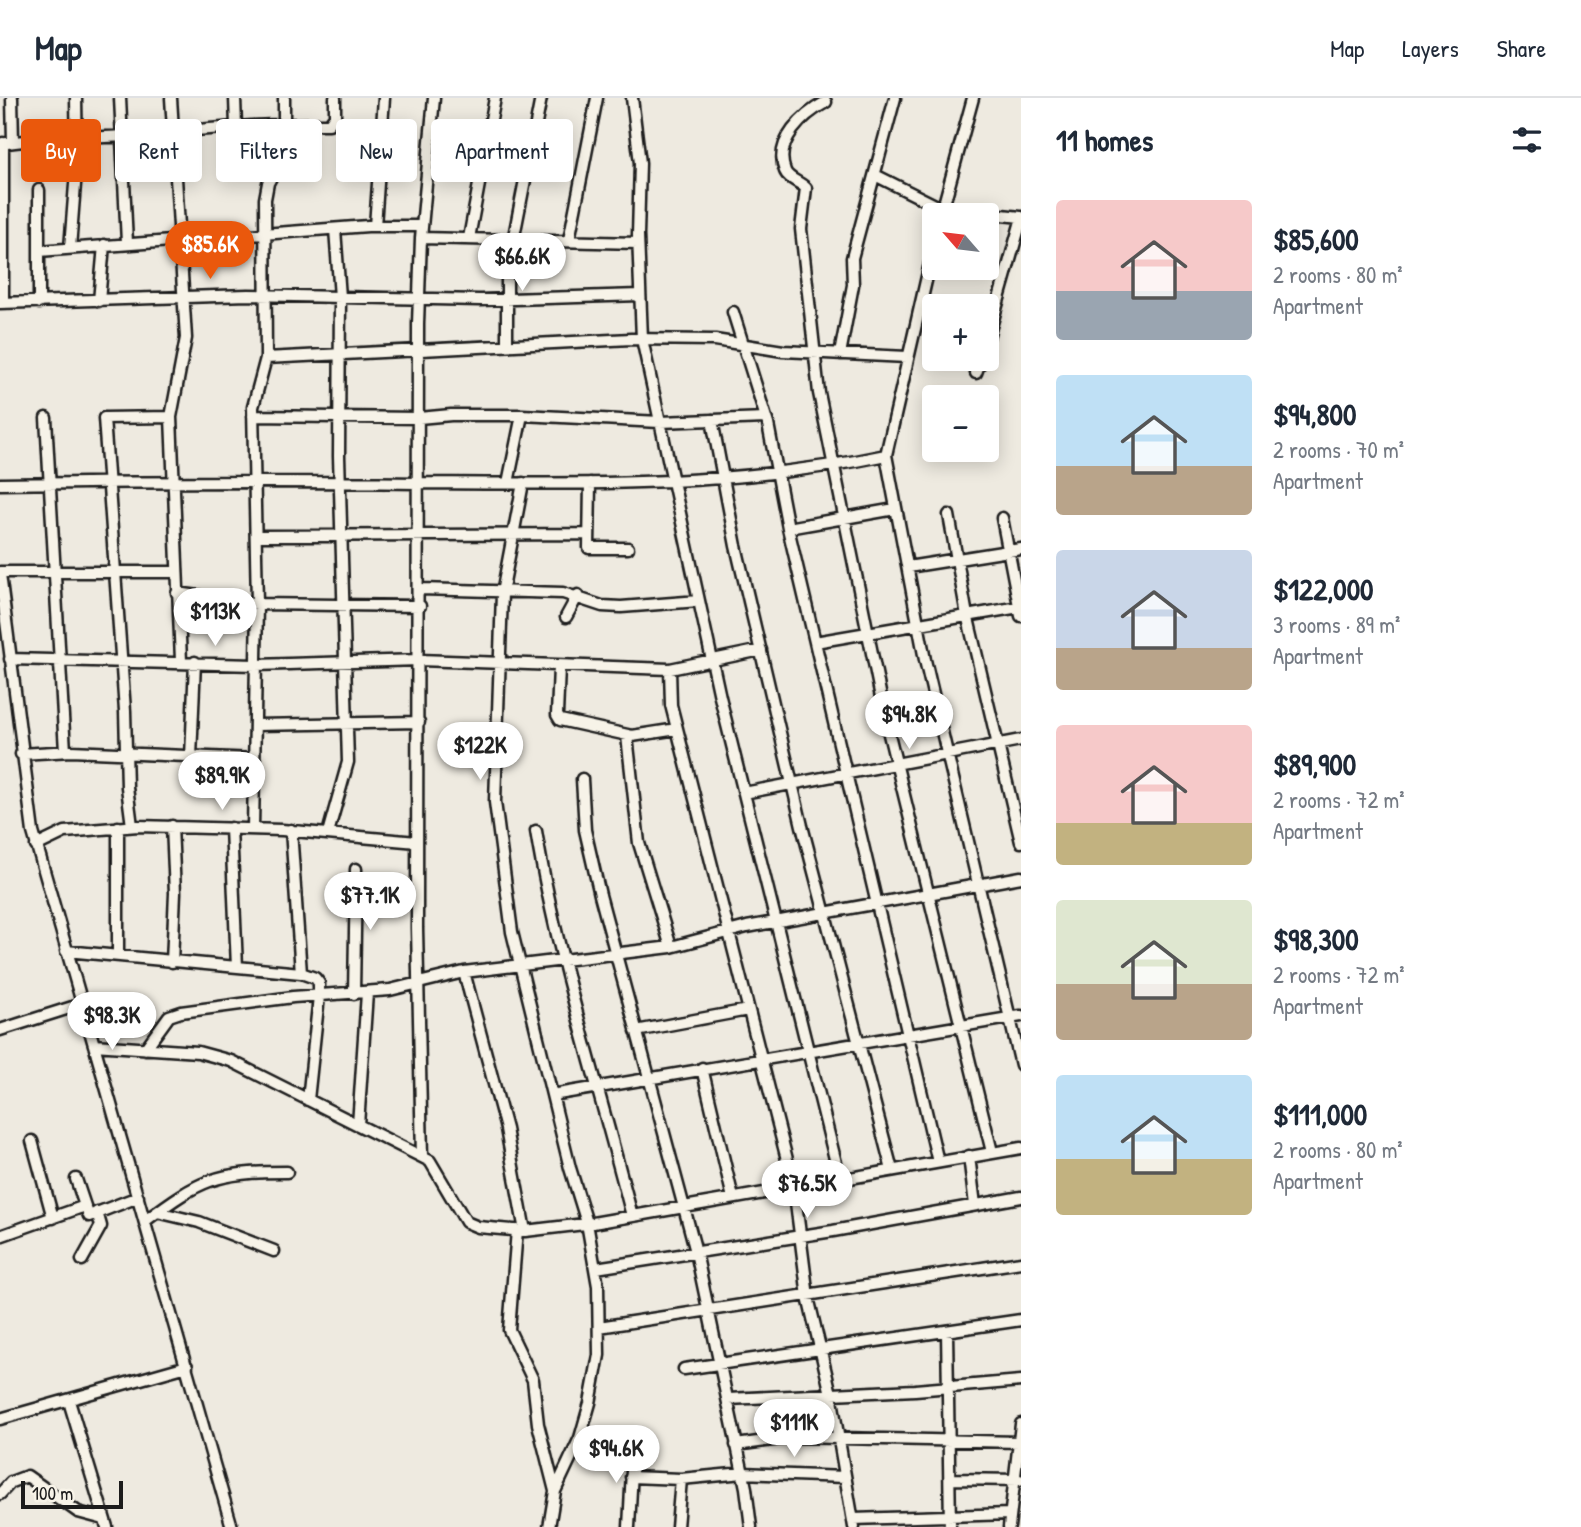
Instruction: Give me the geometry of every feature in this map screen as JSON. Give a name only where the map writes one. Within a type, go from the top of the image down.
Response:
[{"type":"street","points":[[12,98],[5,143],[1,303],[266,296],[507,300],[640,295]]},
{"type":"street","points":[[76,98],[77,119]]},
{"type":"street","points":[[120,98],[121,119]]},
{"type":"street","points":[[171,98],[173,119]]},
{"type":"street","points":[[234,98],[235,119]]},
{"type":"street","points":[[284,98],[284,119]]},
{"type":"street","points":[[322,124],[329,124],[335,116],[335,98]]},
{"type":"street","points":[[375,226],[384,98]]},
{"type":"street","points":[[422,1157],[417,983],[419,299],[421,238],[434,98]]},
{"type":"street","points":[[469,238],[495,98]]},
{"type":"street","points":[[508,345],[507,300],[512,239],[541,98]]},
{"type":"street","points":[[569,240],[597,98]]},
{"type":"street","points":[[632,98],[640,163],[638,243],[642,339],[712,661],[840,1179]]},
{"type":"street","points":[[840,354],[853,285],[852,258],[895,98]]},
{"type":"street","points":[[944,203],[973,98]]},
{"type":"street","points":[[826,102],[811,110],[792,128],[784,156],[784,170],[789,177],[806,188],[801,229],[814,352],[833,466],[866,635],[992,1153]]},
{"type":"street","points":[[875,175],[926,203]]},
{"type":"street","points":[[70,248],[75,182]]},
{"type":"street","points":[[124,182],[127,243]]},
{"type":"street","points":[[177,182],[186,338],[171,417],[181,662]]},
{"type":"street","points":[[253,829],[257,536],[253,416],[266,358],[265,234],[269,182]]},
{"type":"street","points":[[39,190],[39,303]]},
{"type":"street","points":[[999,217],[1021,219],[999,298]]},
{"type":"street","points":[[39,251],[375,226],[422,226]]},
{"type":"street","points":[[328,833],[348,762],[340,482],[340,297],[335,229]]},
{"type":"street","points":[[421,238],[638,243]]},
{"type":"street","points":[[99,301],[104,245]]},
{"type":"street","points":[[926,280],[886,455],[919,625],[977,885],[1021,1065]]},
{"type":"street","points":[[733,312],[779,470],[788,528],[938,1161]]},
{"type":"street","points":[[266,358],[419,348],[642,339],[907,357]]},
{"type":"street","points":[[253,416],[419,418],[522,415],[660,422],[766,418]]},
{"type":"street","points":[[508,483],[522,415]]},
{"type":"street","points":[[132,826],[104,418],[171,417]]},
{"type":"street","points":[[46,418],[65,751]]},
{"type":"street","points":[[712,420],[722,480],[792,785],[892,1170]]},
{"type":"street","points":[[0,484],[256,480],[418,483],[672,482],[722,480],[779,470],[833,466],[886,455]]},
{"type":"street","points":[[523,483],[511,534],[502,593],[495,802],[507,902],[596,1268],[599,1327],[599,1354],[590,1402],[580,1438],[555,1491],[549,1527]]},
{"type":"street","points":[[590,483],[589,548],[628,548]]},
{"type":"street","points":[[788,528],[895,509]]},
{"type":"street","points":[[948,515],[968,617],[1021,842]]},
{"type":"street","points":[[815,642],[968,617],[1020,612],[1002,518]]},
{"type":"street","points":[[257,536],[589,534]]},
{"type":"street","points":[[908,567],[1021,549]]},
{"type":"street","points":[[176,572],[55,570],[0,573],[36,846],[232,1527]]},
{"type":"street","points":[[420,589],[578,596],[603,606],[621,607],[699,601]]},
{"type":"street","points":[[177,593],[257,604],[419,606]]},
{"type":"street","points":[[566,617],[578,596]]},
{"type":"street","points":[[10,659],[256,665],[419,660],[670,669],[761,650]]},
{"type":"street","points":[[191,757],[195,662]]},
{"type":"street","points":[[559,667],[557,715],[560,720],[627,736],[677,729]]},
{"type":"street","points":[[670,669],[671,705],[794,1187],[808,1297],[831,1394],[853,1523],[950,1514],[1010,1514]]},
{"type":"street","points":[[256,725],[419,722]]},
{"type":"street","points":[[627,736],[639,843],[671,947]]},
{"type":"street","points":[[744,793],[1021,740]]},
{"type":"street","points":[[22,754],[65,751],[255,759]]},
{"type":"street","points":[[582,779],[585,830],[696,1252],[743,1473],[751,1527]]},
{"type":"street","points":[[36,846],[65,832],[132,826],[291,830],[417,842]]},
{"type":"street","points":[[118,827],[118,955]]},
{"type":"street","points":[[172,827],[175,893],[172,962]]},
{"type":"street","points":[[231,828],[237,967]]},
{"type":"street","points":[[291,830],[301,973]]},
{"type":"street","points":[[536,831],[553,926],[600,1086],[632,1216]]},
{"type":"street","points":[[354,994],[356,869]]},
{"type":"street","points":[[145,1049],[169,1016],[181,1012],[367,993],[464,972],[671,947],[778,922],[1021,877]]},
{"type":"street","points":[[66,951],[301,973],[315,978],[319,983],[308,1100]]},
{"type":"street","points":[[464,972],[506,1129],[521,1231],[509,1330],[533,1380],[538,1424],[555,1491]]},
{"type":"street","points":[[358,1125],[367,993]]},
{"type":"street","points":[[0,1030],[82,1004]]},
{"type":"street","points":[[636,1031],[748,1010]]},
{"type":"street","points":[[552,1095],[1021,1016]]},
{"type":"street","points":[[94,1045],[212,1054],[422,1157],[437,1171],[466,1222],[478,1227],[521,1231],[587,1223],[1021,1148]]},
{"type":"street","points":[[702,1068],[733,1198]]},
{"type":"street","points":[[32,1141],[53,1218]]},
{"type":"street","points":[[969,1156],[975,1205]]},
{"type":"street","points":[[145,1221],[202,1182],[234,1173],[288,1172]]},
{"type":"street","points":[[76,1179],[89,1216],[138,1197]]},
{"type":"street","points":[[596,1268],[799,1237],[1021,1197]]},
{"type":"street","points":[[0,1236],[85,1206]]},
{"type":"street","points":[[82,1260],[101,1226],[97,1212]]},
{"type":"street","points":[[158,1212],[199,1222],[274,1251]]},
{"type":"street","points":[[599,1327],[808,1297],[1021,1262]]},
{"type":"street","points":[[684,1368],[1021,1320]]},
{"type":"street","points":[[947,1331],[951,1442],[950,1527]]},
{"type":"street","points":[[0,1419],[187,1366]]},
{"type":"street","points":[[727,1399],[1021,1381]]},
{"type":"street","points":[[69,1401],[106,1523]]},
{"type":"street","points":[[1009,1527],[1018,1480],[1021,1424]]},
{"type":"street","points":[[736,1446],[795,1437],[1019,1442]]},
{"type":"street","points":[[628,1442],[632,1477],[629,1527]]},
{"type":"street","points":[[632,1477],[681,1479],[743,1473],[845,1477]]},
{"type":"street","points":[[0,1494],[11,1482],[27,1476],[78,1512],[106,1523]]},
{"type":"street","points":[[677,1527],[681,1479]]},
{"type":"street","points":[[950,1479],[1018,1480]]}]
